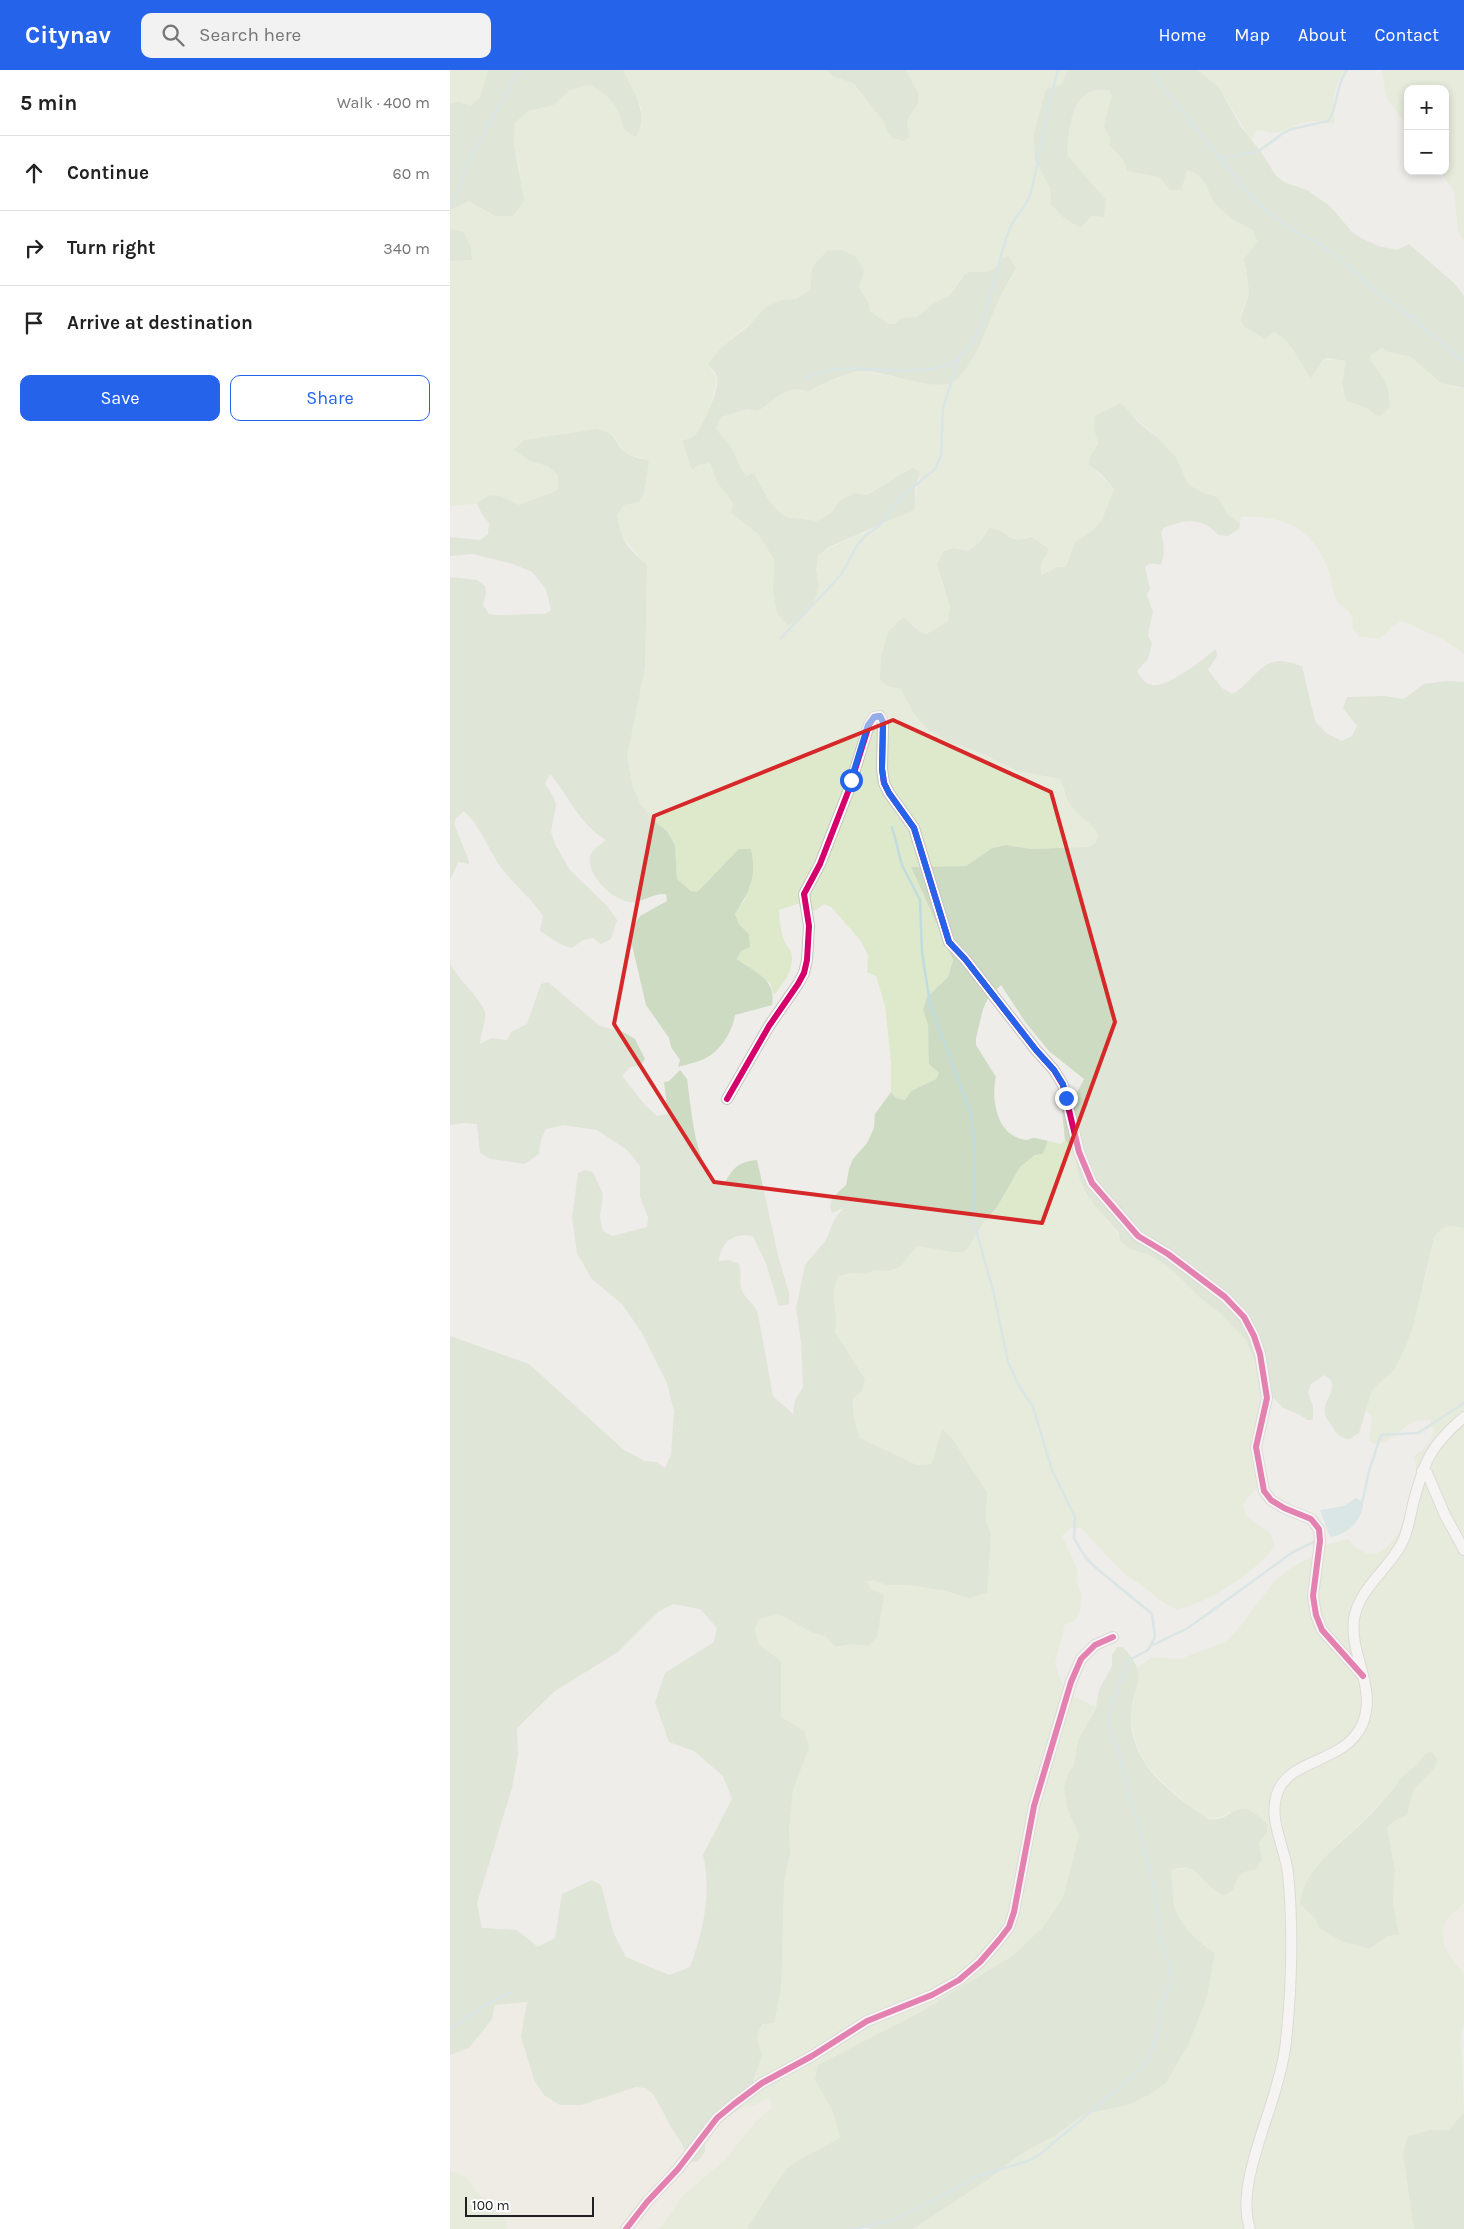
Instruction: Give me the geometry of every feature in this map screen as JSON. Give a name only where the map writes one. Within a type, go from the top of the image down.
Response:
[{"type":"street","points":[[727,1099],[769,1026],[804,973],[810,926],[804,894],[820,864],[848,792],[868,725],[874,717],[880,716],[883,722],[882,769],[884,783],[914,828],[949,942],[965,959],[1036,1050],[1054,1070],[1063,1084],[1079,1152],[1092,1183],[1138,1236],[1168,1254],[1225,1298],[1244,1317],[1254,1336],[1260,1354],[1267,1398],[1256,1447],[1261,1483],[1271,1500],[1284,1508],[1311,1519],[1319,1529],[1320,1542],[1313,1596],[1316,1614],[1322,1630],[1363,1676]]},
{"type":"street","points":[[1250,2229],[1247,2218],[1247,2204],[1251,2171],[1277,2084],[1287,2032],[1291,1935],[1288,1872],[1274,1811],[1275,1801],[1280,1784],[1285,1779],[1294,1772],[1340,1750],[1360,1728],[1367,1704],[1354,1634],[1356,1611],[1362,1598],[1402,1544],[1422,1471],[1432,1449],[1448,1430],[1464,1417]]},
{"type":"street","points":[[1422,1471],[1427,1473],[1445,1515],[1464,1550]]},
{"type":"street","points":[[626,2229],[647,2202],[678,2169],[717,2118],[734,2104],[762,2083],[812,2056],[867,2021],[932,1995],[959,1980],[980,1962],[999,1940],[1009,1927],[1014,1912],[1034,1806],[1071,1682],[1082,1659],[1095,1645],[1113,1636]]},
{"type":"highlighted area","points":[[893,720],[1051,792],[1115,1022],[1042,1223],[714,1182],[614,1024],[654,816]]},
{"type":"shaded area","points":[[1464,1903],[1464,1973],[1450,1958],[1443,1938],[1445,1923]]},
{"type":"shaded area","points":[[527,2002],[521,2036],[534,2080],[544,2095],[581,2105],[636,2087],[646,2088],[654,2095],[682,2144],[685,2153],[705,2141],[712,2127],[740,2108],[756,2105],[766,2099],[771,2100],[772,2108],[755,2122],[725,2160],[682,2196],[664,2224],[657,2229],[507,2229],[506,2221],[473,2188],[466,2177],[450,2172],[450,2055],[457,2054],[492,2019],[495,2005]]},
{"type":"green space","points":[[450,70],[488,70],[480,98],[470,106],[459,102],[450,103]]},
{"type":"green space","points":[[488,70],[623,70],[641,111],[640,128],[636,137],[624,130],[613,103],[604,94],[590,85],[570,90],[554,105],[528,111],[515,123],[514,144],[524,201],[513,216],[495,216],[469,201],[450,210],[450,103],[459,102],[470,106],[480,98]]},
{"type":"green space","points":[[623,70],[826,70],[833,76],[853,84],[885,122],[887,131],[892,138],[903,141],[909,138],[907,120],[918,104],[918,93],[905,70],[1068,70],[1035,160],[1050,188],[1051,204],[1084,225],[1091,216],[1103,217],[1077,169],[1067,155],[1071,120],[1080,100],[1098,90],[1111,90],[1109,145],[1124,161],[1127,171],[1159,177],[1163,183],[1187,170],[1199,174],[1210,189],[1218,208],[1253,230],[1257,240],[1244,259],[1248,279],[1248,297],[1242,311],[1246,328],[1265,339],[1274,332],[1280,336],[1295,352],[1311,378],[1324,360],[1346,361],[1342,391],[1355,403],[1381,416],[1390,407],[1388,393],[1379,371],[1370,360],[1370,355],[1383,347],[1384,351],[1411,357],[1419,362],[1435,379],[1457,388],[1464,388],[1464,654],[1444,640],[1402,621],[1393,626],[1380,639],[1358,636],[1352,628],[1352,616],[1335,597],[1324,560],[1307,536],[1297,528],[1272,519],[1241,517],[1240,523],[1232,519],[1224,510],[1218,497],[1203,493],[1188,484],[1176,457],[1153,433],[1119,404],[1096,416],[1094,428],[1098,444],[1090,456],[1089,465],[1114,489],[1102,520],[1092,531],[1075,542],[1066,567],[1057,567],[1042,575],[1040,566],[1046,558],[1024,540],[1009,538],[997,529],[984,534],[978,544],[967,551],[953,548],[937,567],[950,607],[948,621],[927,634],[922,633],[911,622],[888,684],[889,687],[901,689],[948,742],[976,751],[1017,771],[1060,779],[1069,803],[1091,825],[1098,836],[1095,844],[1087,847],[1031,849],[1005,845],[992,848],[966,866],[911,867],[953,960],[948,977],[927,997],[923,1008],[928,1025],[930,1064],[939,1073],[936,1079],[911,1091],[905,1100],[896,1098],[891,1092],[891,1063],[885,1006],[876,976],[867,972],[868,955],[861,941],[831,907],[824,904],[815,911],[800,903],[779,910],[780,926],[785,943],[791,952],[792,964],[788,975],[774,995],[770,983],[737,959],[749,934],[739,924],[735,914],[746,898],[713,875],[697,892],[691,891],[677,879],[675,845],[667,831],[654,821],[640,803],[633,788],[627,757],[645,667],[647,565],[621,536],[617,515],[624,505],[639,502],[644,494],[649,460],[625,453],[614,436],[596,429],[524,440],[514,450],[530,461],[547,466],[558,475],[558,489],[519,505],[500,496],[489,495],[477,504],[450,506],[450,261],[472,260],[464,232],[450,229],[450,210],[469,201],[495,216],[520,171],[514,144],[515,123],[528,111],[554,105],[570,90],[590,85],[604,94],[613,103],[624,130],[642,109]],"holes":[[[1003,258],[1016,270],[999,299],[937,385],[862,371],[841,376],[807,392],[794,389],[788,391],[758,411],[749,409],[721,417],[716,428],[730,447],[739,466],[746,476],[754,473],[768,499],[786,517],[817,521],[831,513],[840,500],[854,493],[867,495],[912,468],[920,478],[914,510],[870,531],[839,543],[817,556],[816,570],[819,586],[773,592],[774,559],[757,533],[731,513],[733,504],[709,463],[699,465],[692,470],[682,441],[695,436],[710,409],[717,379],[708,364],[734,336],[756,318],[782,300],[796,299],[810,290],[814,266],[860,280],[859,287],[872,312],[881,322],[887,324],[917,318],[934,303],[949,296],[960,279],[969,272],[986,272],[995,268]]]},
{"type":"green space","points":[[826,70],[905,70],[918,92],[918,104],[907,120],[909,138],[903,141],[892,138],[884,122],[854,84],[833,76]]},
{"type":"green space","points":[[1068,70],[1198,70],[1219,88],[1241,127],[1261,152],[1276,176],[1286,183],[1307,190],[1331,207],[1352,232],[1359,237],[1378,246],[1397,250],[1409,244],[1454,283],[1464,296],[1464,388],[1441,383],[1411,357],[1384,351],[1383,347],[1371,355],[1370,360],[1385,382],[1389,393],[1390,407],[1381,416],[1375,415],[1367,408],[1346,401],[1342,384],[1346,361],[1327,358],[1323,360],[1311,378],[1291,347],[1280,336],[1274,332],[1265,339],[1246,328],[1241,321],[1248,297],[1248,278],[1244,259],[1257,241],[1253,230],[1231,218],[1219,208],[1201,177],[1195,173],[1187,170],[1181,190],[1170,190],[1159,177],[1127,171],[1124,161],[1109,145],[1110,138],[1104,126],[1112,95],[1110,90],[1097,90],[1087,94],[1080,100],[1071,120],[1067,155],[1106,200],[1104,217],[1091,216],[1081,228],[1064,218],[1051,204],[1050,188],[1035,160],[1034,133],[1046,89],[1061,85]]},
{"type":"green space","points":[[1198,70],[1346,70],[1336,89],[1334,124],[1314,121],[1300,123],[1286,131],[1274,133],[1257,130],[1251,140],[1219,88]]},
{"type":"green space","points":[[1382,70],[1464,70],[1464,241],[1458,232],[1454,191],[1442,175],[1449,175],[1449,85],[1404,85],[1404,122],[1386,97]]},
{"type":"green space","points":[[450,229],[464,232],[471,248],[472,260],[450,261]]},
{"type":"green space","points":[[841,250],[855,256],[864,270],[859,287],[869,304],[870,311],[888,324],[895,324],[901,318],[917,317],[934,303],[949,296],[964,275],[969,272],[986,272],[995,268],[1003,258],[1009,256],[1016,269],[999,299],[971,362],[956,380],[948,384],[938,385],[870,371],[853,372],[807,392],[794,389],[788,391],[758,411],[748,409],[721,417],[716,428],[728,442],[739,466],[746,476],[754,473],[768,499],[786,517],[817,521],[831,513],[840,500],[854,493],[867,495],[912,468],[919,471],[915,488],[914,510],[829,547],[818,556],[816,570],[819,586],[813,605],[799,621],[787,625],[777,613],[773,592],[774,559],[757,533],[731,513],[733,503],[717,482],[710,463],[699,465],[692,470],[682,441],[695,436],[710,407],[716,391],[717,377],[708,364],[721,348],[747,327],[767,306],[782,300],[796,299],[810,290],[813,266],[827,251]]},
{"type":"green space","points":[[1119,404],[1123,405],[1140,424],[1158,438],[1176,457],[1188,484],[1203,493],[1218,497],[1228,515],[1240,523],[1239,529],[1228,536],[1218,535],[1206,525],[1192,521],[1163,528],[1161,533],[1164,553],[1161,565],[1150,563],[1145,567],[1150,589],[1147,595],[1153,612],[1148,637],[1152,643],[1148,659],[1137,671],[1146,683],[1158,685],[1175,678],[1216,649],[1217,656],[1208,670],[1222,688],[1232,694],[1272,662],[1282,661],[1297,664],[1302,666],[1315,721],[1326,733],[1342,741],[1352,736],[1357,726],[1343,708],[1347,697],[1384,696],[1404,699],[1424,684],[1447,681],[1464,682],[1464,1228],[1454,1226],[1443,1228],[1434,1238],[1413,1326],[1407,1343],[1394,1370],[1372,1390],[1359,1433],[1350,1439],[1341,1437],[1327,1419],[1325,1412],[1332,1386],[1331,1380],[1324,1375],[1311,1384],[1308,1392],[1313,1406],[1313,1420],[1308,1420],[1283,1408],[1267,1391],[1246,1340],[1220,1313],[1199,1297],[1170,1268],[1149,1255],[1130,1249],[1120,1241],[1119,1233],[1086,1192],[1079,1176],[1074,1152],[1065,1140],[1063,1106],[1075,1096],[1084,1079],[1049,1051],[1026,1023],[1001,985],[988,998],[983,1009],[976,1045],[996,1077],[994,1095],[997,1114],[1006,1130],[1013,1135],[1025,1140],[1035,1138],[1048,1141],[1043,1154],[1035,1155],[1020,1167],[997,1207],[963,1252],[917,1246],[900,1267],[889,1271],[875,1270],[866,1274],[852,1273],[839,1276],[834,1291],[835,1332],[865,1379],[862,1391],[853,1399],[854,1419],[860,1438],[917,1465],[932,1464],[942,1429],[952,1438],[987,1492],[986,1522],[991,1534],[987,1593],[969,1598],[946,1591],[908,1585],[886,1585],[873,1580],[867,1582],[871,1589],[884,1595],[877,1637],[868,1646],[851,1644],[835,1647],[825,1636],[813,1633],[778,1614],[759,1619],[755,1629],[759,1645],[781,1661],[781,1717],[804,1731],[809,1747],[793,1790],[789,1828],[790,1853],[784,1882],[781,1988],[774,2023],[763,2024],[758,2035],[762,2054],[750,2093],[740,2108],[712,2127],[705,2141],[705,2152],[697,2162],[688,2161],[682,2144],[654,2095],[646,2088],[636,2087],[581,2105],[560,2105],[544,2095],[534,2080],[521,2036],[527,2002],[495,2005],[492,2019],[469,2048],[450,2055],[450,1336],[529,1364],[624,1450],[645,1461],[657,1462],[665,1468],[671,1455],[674,1411],[667,1383],[642,1333],[622,1304],[592,1279],[577,1253],[572,1218],[578,1173],[585,1170],[593,1172],[603,1194],[600,1217],[603,1231],[612,1236],[647,1227],[648,1217],[640,1197],[640,1166],[627,1150],[597,1130],[563,1125],[546,1129],[541,1140],[539,1154],[525,1164],[490,1159],[480,1153],[477,1124],[450,1125],[450,964],[475,996],[485,1013],[480,1044],[491,1038],[507,1040],[511,1032],[527,1024],[541,984],[548,982],[600,1026],[623,1032],[635,1039],[645,1059],[640,1066],[630,1067],[622,1076],[645,1105],[657,1116],[668,1114],[664,1082],[669,1081],[680,1070],[687,1079],[695,1134],[702,1161],[715,1184],[725,1183],[737,1166],[757,1160],[779,1259],[789,1293],[789,1304],[779,1306],[765,1261],[753,1236],[734,1237],[729,1240],[722,1249],[719,1261],[729,1260],[739,1264],[741,1288],[758,1314],[773,1396],[793,1414],[795,1400],[803,1387],[801,1341],[796,1308],[805,1265],[826,1240],[834,1220],[843,1208],[832,1213],[830,1207],[832,1198],[846,1185],[853,1159],[867,1143],[874,1128],[875,1114],[891,1092],[896,1098],[905,1100],[911,1091],[936,1079],[939,1073],[929,1064],[928,1025],[923,1009],[927,997],[948,977],[953,960],[911,867],[966,866],[992,848],[1006,845],[1031,849],[1087,847],[1095,844],[1098,836],[1092,826],[1073,809],[1060,779],[1017,771],[976,751],[948,742],[928,729],[914,714],[901,689],[889,687],[880,680],[881,658],[888,632],[903,617],[922,633],[927,634],[948,621],[950,607],[937,565],[943,552],[953,548],[967,551],[978,544],[990,528],[996,529],[1013,539],[1018,540],[1032,537],[1049,549],[1041,565],[1042,575],[1057,567],[1066,567],[1075,542],[1092,531],[1102,520],[1114,489],[1102,475],[1089,465],[1090,456],[1098,444],[1094,428],[1095,416]],"holes":[[[673,1604],[700,1609],[717,1628],[714,1642],[665,1673],[655,1702],[669,1742],[694,1751],[723,1776],[732,1799],[703,1855],[707,1883],[705,1912],[699,1940],[690,1967],[669,1975],[626,1957],[614,1934],[601,1885],[592,1880],[562,1894],[555,1938],[538,1947],[517,1930],[482,1928],[477,1903],[512,1788],[518,1755],[517,1728],[555,1691],[618,1652],[658,1612]]]},
{"type":"green space","points":[[596,429],[613,436],[626,453],[649,460],[644,494],[639,502],[624,505],[617,515],[626,543],[647,565],[645,667],[627,757],[633,788],[640,803],[654,821],[667,831],[675,845],[677,879],[691,891],[697,892],[739,849],[751,849],[753,875],[745,898],[735,914],[739,924],[749,934],[750,947],[741,951],[737,959],[768,982],[773,996],[772,1005],[735,1015],[727,1037],[711,1055],[700,1061],[678,1067],[680,1060],[671,1047],[669,1038],[646,1005],[629,932],[640,916],[667,901],[666,894],[629,902],[614,896],[600,883],[594,876],[590,860],[592,852],[606,840],[581,818],[550,774],[545,783],[556,805],[551,832],[556,846],[570,870],[608,907],[617,920],[611,939],[601,944],[593,938],[583,940],[572,948],[559,943],[540,931],[543,916],[501,868],[477,826],[464,811],[456,818],[454,824],[469,864],[458,862],[450,880],[450,577],[477,580],[485,586],[486,594],[483,605],[489,614],[545,614],[551,610],[546,589],[532,572],[513,564],[473,554],[450,556],[450,537],[480,540],[488,534],[489,523],[477,504],[489,495],[500,496],[519,505],[558,489],[558,475],[547,466],[530,461],[514,450],[524,440]]},
{"type":"green space","points":[[1065,1140],[1071,1145],[1074,1152],[1079,1176],[1086,1194],[1130,1249],[1149,1255],[1170,1268],[1199,1297],[1220,1313],[1246,1340],[1267,1391],[1250,1446],[1254,1472],[1261,1486],[1256,1488],[1243,1504],[1246,1516],[1270,1533],[1275,1546],[1256,1566],[1231,1585],[1205,1600],[1178,1610],[1164,1603],[1124,1574],[1081,1528],[1071,1528],[1062,1536],[1078,1570],[1077,1583],[1082,1595],[1080,1612],[1075,1621],[1065,1624],[1055,1664],[1061,1681],[1072,1695],[1096,1707],[1078,1740],[1074,1765],[1068,1774],[1068,1811],[1079,1835],[1063,1898],[1042,1928],[1014,1955],[815,2080],[833,2112],[840,2139],[790,2165],[772,2189],[747,2229],[658,2229],[664,2224],[682,2196],[725,2160],[755,2122],[772,2108],[771,2100],[766,2099],[756,2105],[740,2108],[755,2082],[758,2065],[756,2043],[759,2030],[763,2025],[770,2022],[782,1931],[784,1882],[790,1853],[789,1828],[793,1790],[797,1774],[803,1763],[781,1717],[781,1661],[759,1645],[755,1629],[759,1619],[778,1614],[813,1633],[825,1636],[835,1647],[851,1644],[868,1646],[871,1589],[866,1583],[873,1580],[886,1585],[908,1585],[946,1591],[969,1598],[987,1593],[991,1534],[986,1522],[987,1492],[952,1438],[942,1429],[933,1464],[917,1465],[860,1438],[854,1418],[853,1398],[862,1391],[865,1379],[835,1332],[834,1291],[836,1284],[839,1276],[852,1273],[866,1274],[875,1270],[890,1271],[900,1267],[917,1246],[952,1252],[970,1245],[984,1222],[997,1207],[1020,1167],[1035,1155],[1043,1154],[1048,1141],[1061,1144]]},
{"type":"green space","points":[[1449,1225],[1464,1228],[1464,1903],[1446,1920],[1443,1937],[1447,1951],[1464,1973],[1464,2021],[1461,2038],[1464,2112],[1449,2130],[1431,2130],[1413,2215],[1414,2229],[913,2229],[989,2179],[1019,2155],[1054,2136],[1085,2114],[1128,2105],[1198,2015],[1207,1997],[1215,1953],[1188,1930],[1178,1915],[1174,1906],[1171,1870],[1192,1869],[1208,1885],[1223,1896],[1233,1890],[1240,1875],[1256,1870],[1262,1860],[1259,1843],[1267,1832],[1230,1812],[1217,1818],[1202,1815],[1153,1773],[1141,1756],[1131,1721],[1137,1687],[1136,1669],[1151,1657],[1180,1659],[1224,1642],[1234,1634],[1275,1580],[1292,1567],[1320,1552],[1324,1545],[1349,1539],[1358,1549],[1375,1553],[1387,1547],[1397,1535],[1405,1519],[1415,1483],[1416,1467],[1414,1456],[1424,1449],[1430,1441],[1433,1432],[1432,1426],[1430,1420],[1415,1421],[1390,1439],[1374,1444],[1369,1440],[1372,1417],[1365,1410],[1372,1390],[1394,1370],[1425,1280],[1434,1239],[1440,1228]],"holes":[[[1426,1753],[1433,1770],[1414,1789],[1407,1815],[1394,1821],[1387,1828],[1395,1870],[1393,1901],[1399,1935],[1388,1936],[1368,1949],[1341,1941],[1318,1927],[1316,1919],[1335,1846],[1361,1823],[1396,1786],[1399,1779],[1417,1765]]]},
{"type":"green space","points":[[1117,1647],[1123,1647],[1136,1666],[1138,1680],[1132,1703],[1132,1730],[1136,1746],[1153,1774],[1163,1785],[1205,1817],[1218,1819],[1236,1810],[1248,1809],[1267,1824],[1267,1832],[1259,1843],[1262,1860],[1256,1870],[1240,1875],[1233,1890],[1223,1896],[1208,1885],[1192,1869],[1171,1870],[1174,1906],[1177,1915],[1201,1943],[1215,1953],[1207,1997],[1189,2043],[1166,2083],[1128,2105],[1085,2114],[1054,2136],[1019,2155],[989,2179],[913,2229],[872,2229],[862,2227],[857,2229],[747,2229],[772,2189],[790,2165],[840,2138],[833,2112],[815,2080],[818,2065],[919,2013],[1014,1955],[1042,1928],[1063,1898],[1079,1835],[1068,1811],[1064,1788],[1068,1774],[1074,1765],[1078,1740],[1096,1708],[1099,1690],[1112,1666],[1112,1655]]},
{"type":"green space","points":[[1432,1752],[1438,1760],[1433,1770],[1414,1789],[1407,1815],[1394,1821],[1387,1828],[1395,1870],[1393,1901],[1399,1935],[1388,1936],[1369,1949],[1341,1941],[1318,1927],[1316,1919],[1300,1904],[1308,1880],[1333,1849],[1375,1810],[1396,1786],[1399,1779],[1417,1765],[1426,1753]]},
{"type":"green space","points":[[1464,2112],[1464,2229],[1414,2229],[1403,2153],[1408,2136],[1431,2130],[1449,2130]]},
{"type":"green space","points":[[450,2172],[466,2177],[473,2188],[506,2221],[507,2229],[450,2229]]},
{"type":"water","points":[[1356,1498],[1363,1502],[1361,1515],[1348,1530],[1342,1534],[1330,1537],[1320,1510],[1344,1506]]},
{"type":"waterway","points":[[450,206],[459,190],[466,165],[519,70]]},
{"type":"waterway","points":[[805,378],[840,368],[923,370],[947,365],[961,357],[972,343],[981,325],[1004,243],[1010,228],[1029,197],[1058,70]]},
{"type":"waterway","points":[[1149,70],[1253,199],[1283,224],[1318,243],[1339,258],[1378,293],[1410,316],[1464,362]]},
{"type":"waterway","points":[[1219,159],[1259,151],[1292,129],[1328,121],[1334,110],[1340,83],[1347,70]]},
{"type":"waterway","points":[[781,638],[841,575],[858,544],[866,535],[880,525],[902,496],[935,469],[941,456],[943,408],[959,359]]},
{"type":"waterway","points":[[854,2229],[898,2219],[978,2176],[1028,2161],[1039,2155],[1143,2066],[1150,2055],[1158,2030],[1161,2004],[1171,1982],[1170,1969],[1159,1932],[1155,1893],[1140,1831],[1119,1753],[1109,1729],[1109,1716],[1112,1704],[1129,1660],[1148,1650],[1155,1637],[1152,1614],[1095,1567],[1079,1547],[1074,1538],[1075,1517],[1052,1470],[1033,1407],[1019,1386],[1008,1362],[994,1294],[973,1219],[975,1153],[971,1114],[930,1004],[922,952],[920,900],[902,865],[892,827]]},
{"type":"waterway","points":[[1362,1503],[1369,1471],[1381,1435],[1418,1433],[1464,1403]]},
{"type":"waterway","points":[[1153,1645],[1188,1628],[1293,1552],[1318,1540]]},
{"type":"waterway","points":[[450,2029],[488,2003],[509,1993]]},
{"type":"cycle path","points":[[727,1099],[769,1026],[804,973],[807,960],[809,926],[804,894],[820,864],[848,792],[869,725],[874,717],[880,716],[883,722],[882,769],[884,783],[914,828],[949,942],[965,959],[1036,1050],[1054,1070],[1063,1085],[1079,1152],[1092,1183],[1138,1236],[1168,1254],[1225,1297],[1244,1317],[1254,1336],[1260,1354],[1267,1398],[1256,1447],[1264,1491],[1271,1500],[1284,1508],[1311,1519],[1319,1529],[1320,1541],[1313,1596],[1316,1615],[1322,1630],[1363,1676]]},
{"type":"cycle path","points":[[626,2229],[647,2202],[678,2169],[717,2118],[734,2104],[762,2083],[812,2056],[867,2021],[932,1995],[959,1980],[980,1962],[999,1940],[1009,1927],[1014,1912],[1034,1806],[1071,1682],[1081,1659],[1095,1645],[1113,1637]]},
{"type":"route","points":[[851,780],[868,725],[874,717],[880,716],[883,722],[881,747],[884,783],[914,828],[931,877],[942,923],[949,942],[965,959],[1036,1050],[1054,1070],[1063,1084],[1066,1098]]}]
